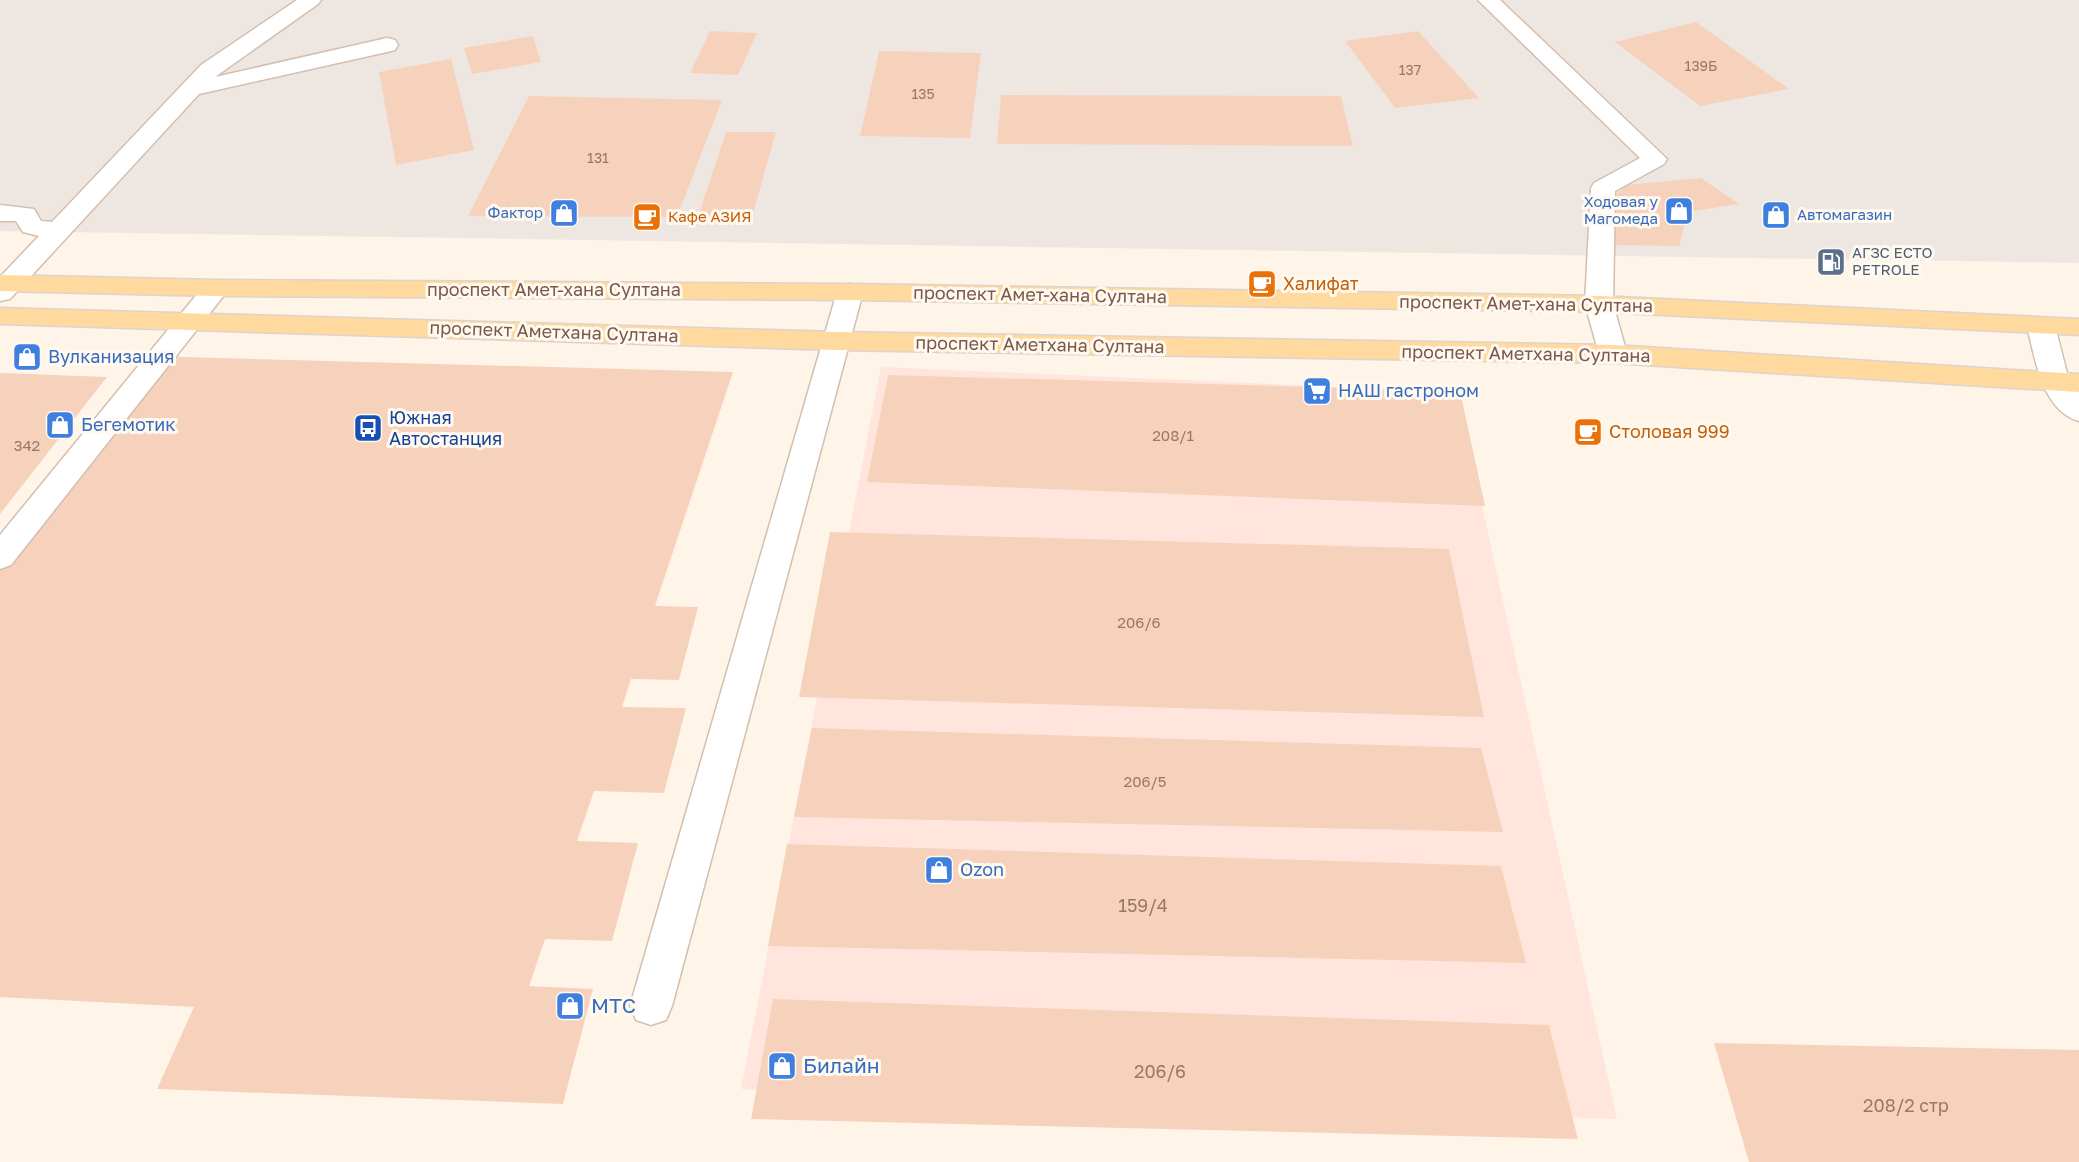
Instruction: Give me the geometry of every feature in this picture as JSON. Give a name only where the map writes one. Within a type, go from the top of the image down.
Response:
[{"type":"main road","name":"проспект Амет-хана Султана","points":[[3,286],[850,292],[1599,304],[2079,327]]},
{"type":"main road","name":"проспект Аметхана Султана","points":[[0,316],[836,341],[1612,354],[2067,383]]},
{"type":"lane","points":[[3,286],[58,231],[209,70],[311,0]]},
{"type":"lane","points":[[1488,0],[1655,159],[1603,188],[1599,304],[1612,354]]},
{"type":"lane","points":[[192,88],[387,45]]},
{"type":"lane","points":[[0,213],[25,214],[32,227],[58,231]]},
{"type":"lane","points":[[0,557],[187,321],[216,288]]},
{"type":"lane","points":[[651,1006],[850,292]]},
{"type":"lane","points":[[2041,326],[2079,411]]},
{"type":"shaded area","points":[[0,0],[2079,0],[2079,263],[0,231]]},
{"type":"shaded area","points":[[881,367],[1457,392],[1617,1119],[741,1089]]},
{"type":"building","points":[[1696,22],[1789,89],[1700,106],[1615,42]]},
{"type":"building","points":[[710,31],[757,33],[738,75],[690,73]]},
{"type":"building","points":[[1418,31],[1479,98],[1395,108],[1345,41]]},
{"type":"building","points":[[533,36],[541,62],[472,74],[464,48]]},
{"type":"building","points":[[879,51],[981,53],[970,138],[860,136]]},
{"type":"building","points":[[451,59],[474,150],[396,165],[379,72]]},
{"type":"building","points":[[1001,95],[1341,96],[1353,146],[997,144]]},
{"type":"building","points":[[529,96],[722,100],[677,217],[468,216]]},
{"type":"building","points":[[726,132],[776,132],[752,217],[698,216]]},
{"type":"building","points":[[1701,178],[1739,204],[1688,212],[1679,246],[1611,245],[1613,199],[1625,185]]},
{"type":"building","points":[[147,356],[733,372],[655,606],[698,607],[679,680],[631,679],[622,707],[686,708],[664,793],[594,791],[577,841],[638,843],[612,941],[545,939],[529,986],[593,989],[563,1104],[157,1089],[194,1007],[0,997],[0,558]]},
{"type":"building","points":[[0,373],[107,377],[0,514]]},
{"type":"building","points":[[888,375],[1460,391],[1485,506],[867,482]]},
{"type":"building","points":[[830,532],[1449,549],[1484,717],[799,697]]},
{"type":"building","points":[[812,728],[1481,748],[1503,832],[794,817]]},
{"type":"building","points":[[787,844],[1501,866],[1526,963],[768,946]]},
{"type":"building","points":[[773,999],[1549,1025],[1578,1139],[751,1119]]},
{"type":"building","points":[[1714,1043],[2079,1050],[2079,1162],[1749,1162]]},
{"type":"place","name":"Ходовая у Магомеда","points":[[1679,211]]},
{"type":"place","name":"Фактор","points":[[564,213]]},
{"type":"place","name":"Автомагазин","points":[[1776,215]]},
{"type":"place","name":"Кафе АЗИЯ","points":[[647,217]]},
{"type":"place","name":"АГЗС ECTO PETROLE","points":[[1831,262]]},
{"type":"place","name":"Халифат","points":[[1262,284]]},
{"type":"place","name":"Вулканизация","points":[[27,357]]},
{"type":"place","name":"НАШ гастроном","points":[[1317,391]]},
{"type":"place","name":"Бегемотик","points":[[60,425]]},
{"type":"place","name":"Южная Автостанция","points":[[368,428]]},
{"type":"place","name":"Столовая 999","points":[[1588,432]]},
{"type":"place","name":"Ozon","points":[[939,870]]},
{"type":"place","name":"МТС","points":[[570,1006]]},
{"type":"place","name":"Билайн","points":[[782,1066]]}]
